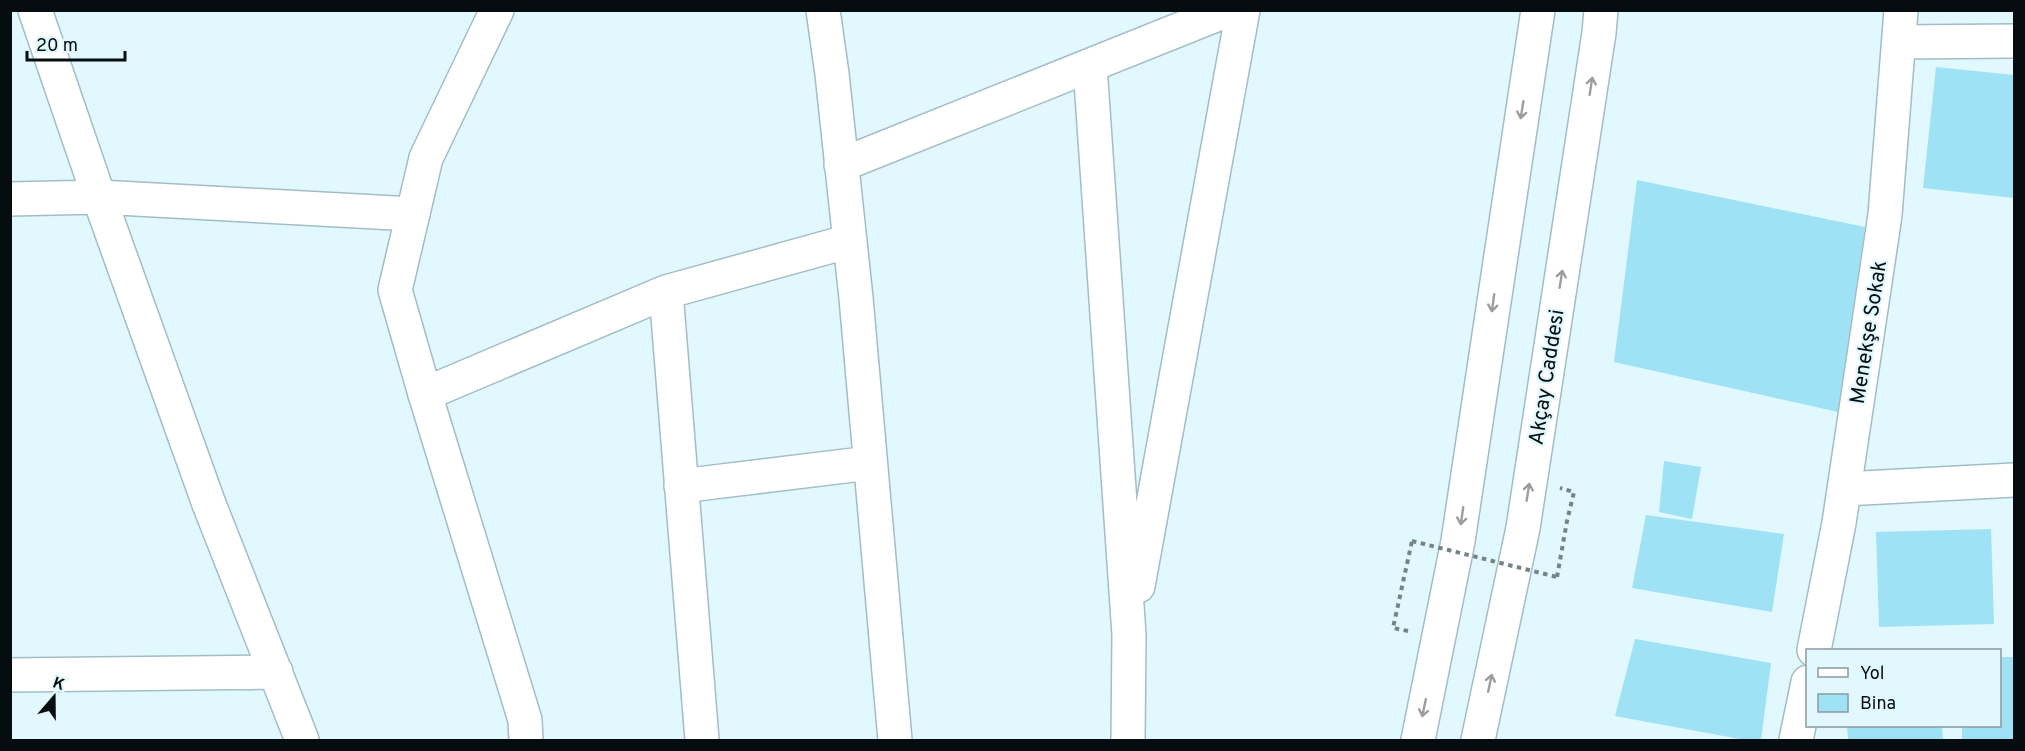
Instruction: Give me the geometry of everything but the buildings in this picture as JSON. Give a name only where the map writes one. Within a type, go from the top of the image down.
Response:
[{"type":"main road","points":[[35,10],[209,504],[302,741]]},
{"type":"main road","points":[[497,10],[426,158],[395,290],[424,394],[525,720],[526,741]]},
{"type":"main road","points":[[823,10],[842,165],[895,741]]},
{"type":"main road","points":[[842,165],[1228,10]]},
{"type":"main road","points":[[1129,634],[1243,10]]},
{"type":"main road","points":[[1418,741],[1458,541],[1538,10]]},
{"type":"main road","name":"Akçay Caddesi","points":[[1478,741],[1523,528],[1601,10]]},
{"type":"main road","points":[[1900,26],[2014,41]]},
{"type":"main road","name":"Menekşe Sokak","points":[[1814,649],[1844,489],[1885,215],[1900,26]]},
{"type":"main road","points":[[1090,66],[1129,634],[1128,741]]},
{"type":"main road","points":[[10,199],[99,197],[413,214]]},
{"type":"main road","points":[[424,394],[666,292],[849,241]]},
{"type":"main road","points":[[666,292],[702,741]]},
{"type":"main road","points":[[681,486],[870,462]]},
{"type":"main road","points":[[1844,489],[2014,480]]},
{"type":"main road","points":[[10,675],[276,672]]},
{"type":"main road","points":[[1796,741],[1806,692]]},
{"type":"path","points":[[1399,602],[1412,541],[1557,577],[1567,521]]}]
